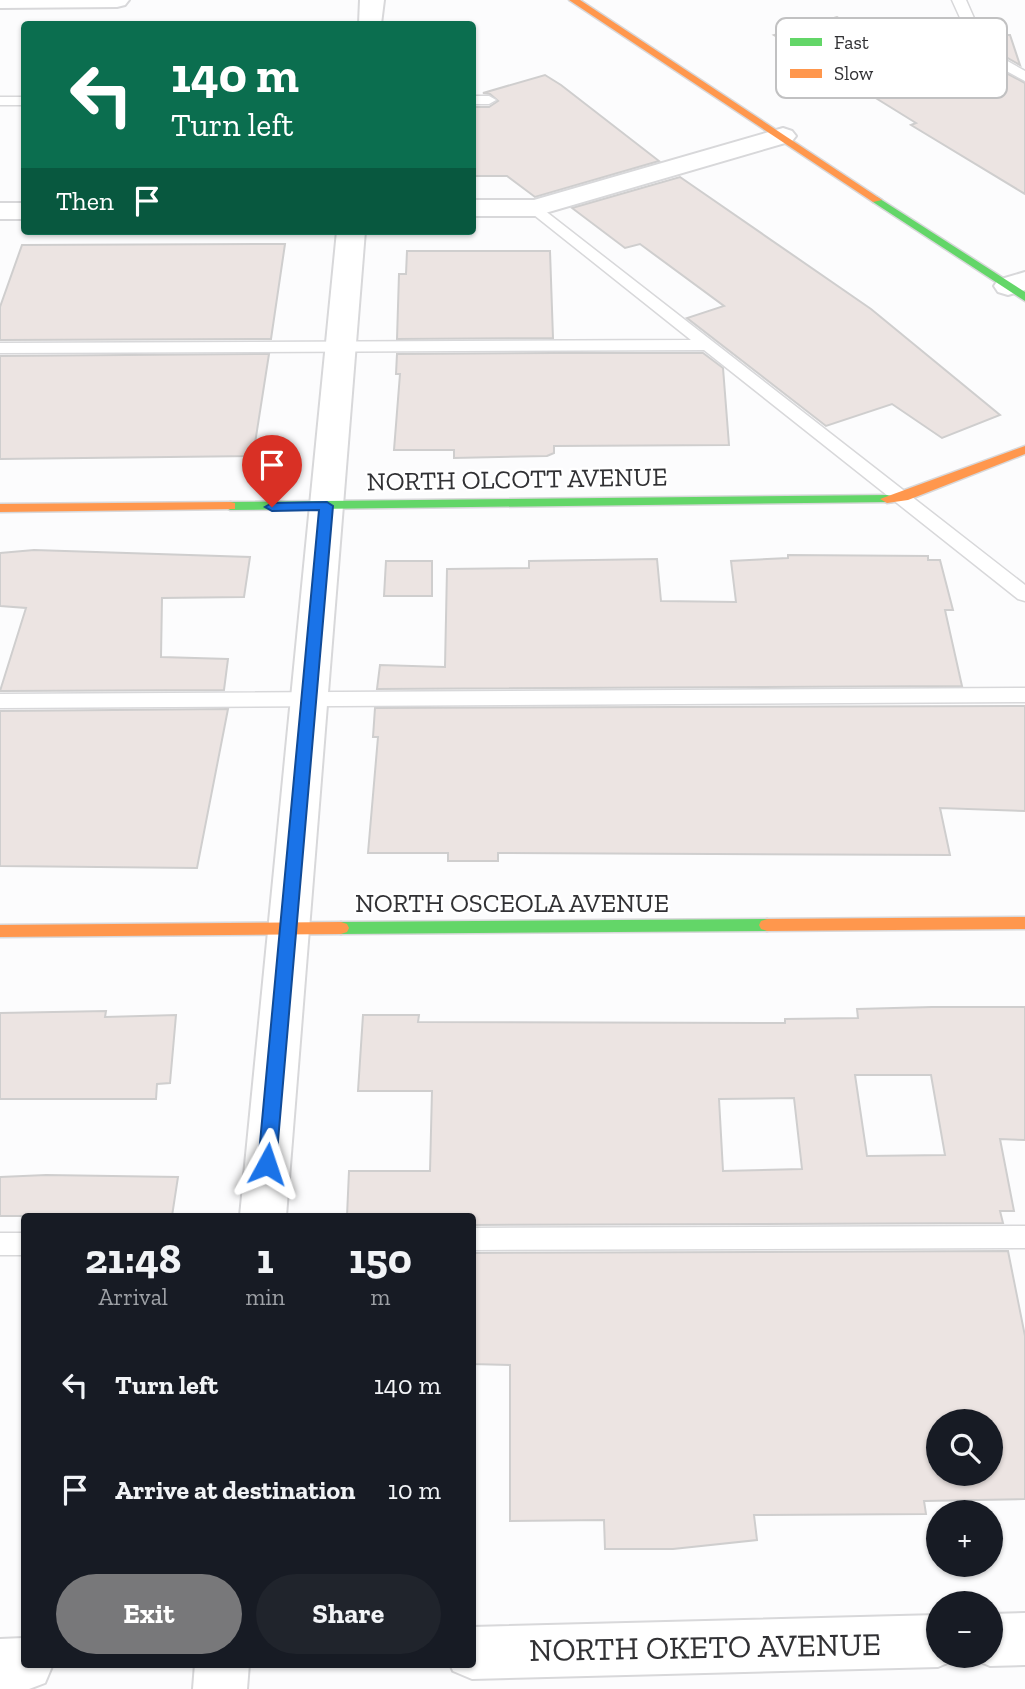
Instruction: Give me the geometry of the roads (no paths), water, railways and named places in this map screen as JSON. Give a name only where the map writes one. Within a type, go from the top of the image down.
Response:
[{"type":"street","points":[[0,1],[117,0]]},
{"type":"street","points":[[370,21],[372,0]]},
{"type":"street","points":[[574,0],[1019,288]]},
{"type":"street","points":[[476,208],[535,208],[783,136]]},
{"type":"street","points":[[0,211],[21,211]]},
{"type":"street","points":[[262,1213],[351,235]]},
{"type":"street","name":"NORTH OLCOTT AVENUE","points":[[0,508],[903,497],[1025,450]]},
{"type":"street","name":"NORTH OSCEOLA AVENUE","points":[[0,931],[1025,923]]},
{"type":"street","points":[[1003,1640],[1025,1639]]},
{"type":"street","name":"NORTH OKETO AVENUE","points":[[476,1653],[926,1642]]},
{"type":"street","points":[[0,1665],[21,1664]]},
{"type":"street","points":[[220,1689],[222,1668]]},
{"type":"lane","points":[[959,0],[967,18]]},
{"type":"lane","points":[[1007,67],[1025,77]]},
{"type":"lane","points":[[476,100],[489,100]]},
{"type":"lane","points":[[0,101],[21,101]]},
{"type":"lane","points":[[535,208],[1025,595]]},
{"type":"lane","points":[[0,348],[709,345]]},
{"type":"lane","points":[[0,701],[1025,695]]},
{"type":"lane","points":[[476,1240],[1025,1237]]},
{"type":"lane","points":[[0,1244],[21,1244]]}]
